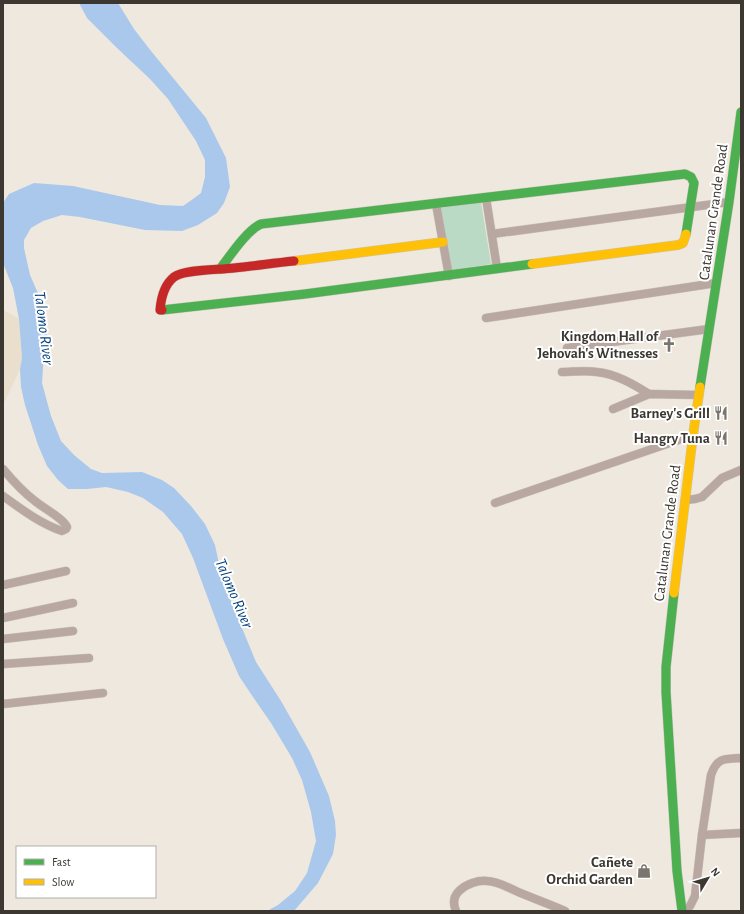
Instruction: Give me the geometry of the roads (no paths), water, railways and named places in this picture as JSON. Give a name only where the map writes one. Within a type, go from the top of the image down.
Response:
[{"type":"street","name":"Catalunan Grande Road","points":[[683,911],[677,871],[666,692],[666,668],[693,434],[729,202],[741,112]]},
{"type":"street","points":[[220,270],[252,228],[261,224],[685,174],[692,177],[694,183],[686,239],[678,246],[497,268],[449,276],[305,294],[160,310],[163,293],[172,278],[187,272],[220,270],[299,261],[443,242]]},
{"type":"street","points":[[486,198],[497,268]]},
{"type":"street","points":[[492,234],[729,202]]},
{"type":"street","points":[[436,204],[449,276]]},
{"type":"street","points":[[486,318],[716,284]]},
{"type":"street","points":[[567,348],[709,329]]},
{"type":"street","points":[[562,372],[597,372],[610,375],[632,384],[649,394]]},
{"type":"street","points":[[614,409],[649,394],[699,395]]},
{"type":"street","points":[[495,503],[693,434]]},
{"type":"street","points":[[3,469],[19,487],[35,501],[64,522],[67,527],[66,529],[62,531],[55,528],[23,510],[3,496]]},
{"type":"street","points":[[685,500],[702,497],[722,478],[737,472],[741,479]]},
{"type":"street","points":[[3,585],[66,571]]},
{"type":"street","points":[[3,618],[73,603]]},
{"type":"street","points":[[3,639],[72,631]]},
{"type":"street","points":[[3,664],[89,658]]},
{"type":"street","points":[[3,704],[103,693]]},
{"type":"street","points":[[683,911],[690,906],[695,896],[702,835],[713,769],[718,762],[723,759],[741,758]]},
{"type":"street","points":[[702,835],[741,833]]},
{"type":"street","points":[[456,911],[454,900],[456,894],[461,889],[475,882],[482,881],[489,881],[502,885],[565,911]]},
{"type":"water","name":"Talomo River","points":[[79,3],[118,3],[134,29],[206,118],[226,158],[230,187],[224,203],[217,213],[198,225],[182,231],[145,230],[80,217],[62,215],[43,221],[31,228],[24,240],[24,248],[30,275],[44,307],[47,334],[42,383],[51,416],[61,441],[74,455],[91,469],[102,473],[142,472],[162,480],[174,488],[205,524],[215,545],[222,578],[256,662],[281,701],[310,752],[329,796],[335,821],[336,835],[333,854],[318,883],[294,911],[267,911],[278,905],[295,891],[307,873],[316,841],[311,812],[302,780],[292,758],[271,723],[239,676],[223,639],[193,558],[182,534],[163,512],[143,498],[128,492],[106,487],[68,489],[58,480],[47,466],[38,445],[25,405],[21,387],[20,369],[22,358],[19,319],[13,288],[3,263],[3,203],[9,194],[34,183],[73,186],[160,205],[183,206],[201,193],[205,177],[205,160],[196,141],[168,99],[150,79],[87,18]]},
{"type":"place","name":"Kingdom Hall of Jehovah's Witnesses","points":[[669,345]]},
{"type":"place","name":"Barney's Grill","points":[[721,413]]},
{"type":"place","name":"Hangry Tuna","points":[[721,438]]},
{"type":"place","name":"Cañete Orchid Garden","points":[[644,871]]}]
